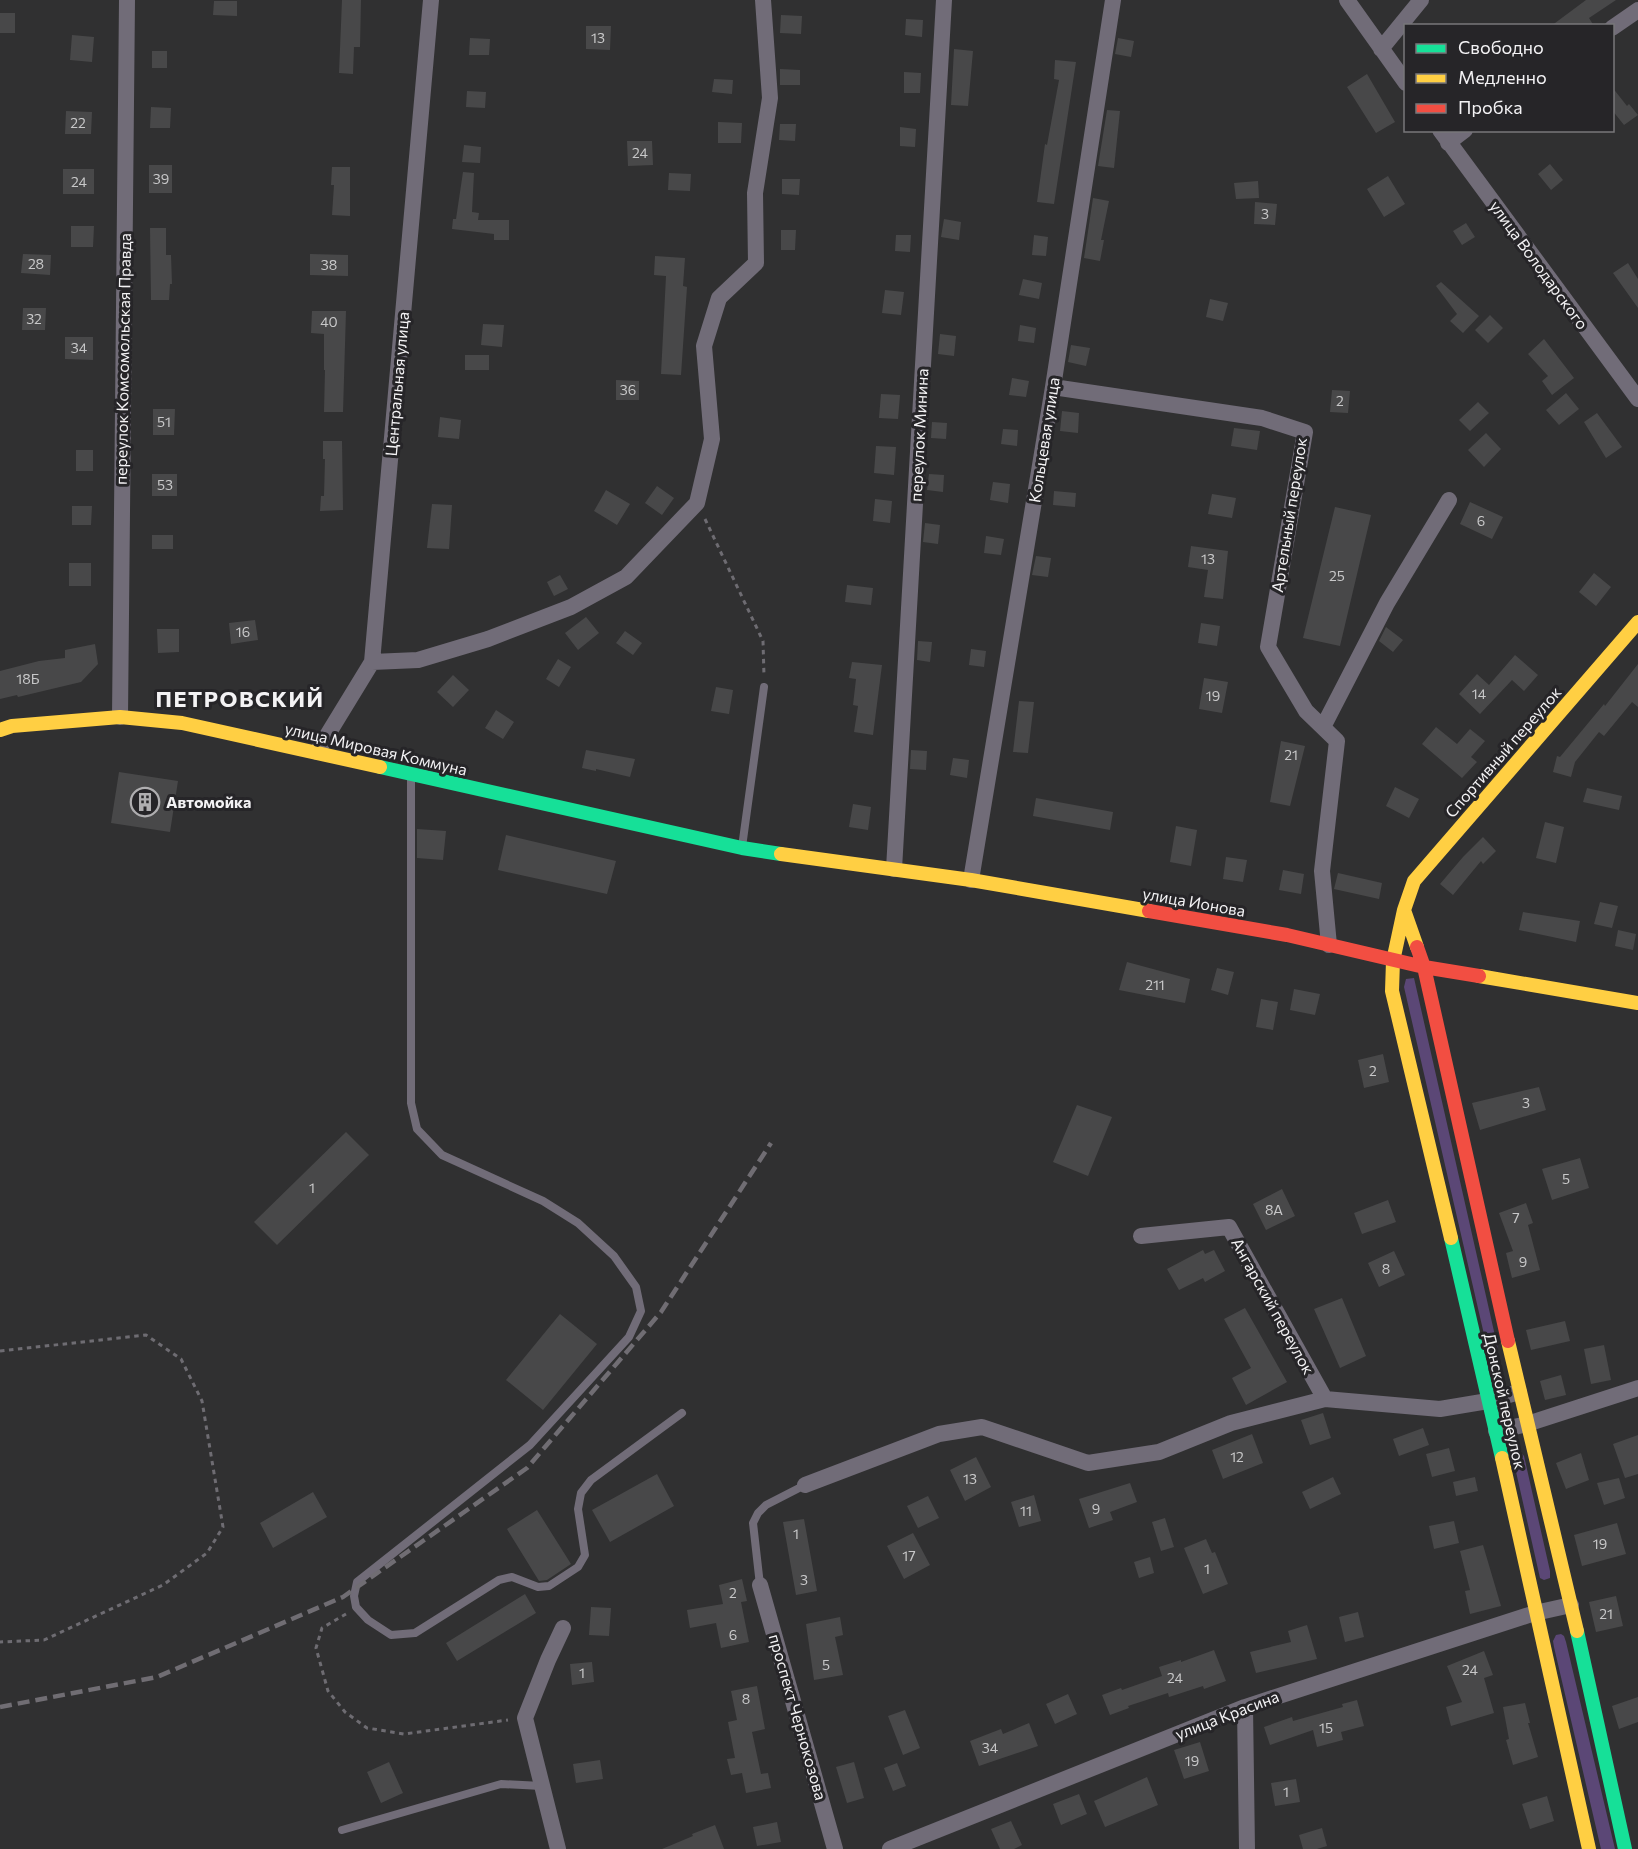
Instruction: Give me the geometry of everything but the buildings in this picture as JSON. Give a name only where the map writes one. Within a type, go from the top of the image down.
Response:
[{"type":"main road","name":"Спортивный переулок","points":[[1393,961],[1404,910],[1414,881],[1638,622]]},
{"type":"main road","name":"улица Мировая Коммуна","points":[[0,730],[12,726],[120,717],[182,723],[742,848]]},
{"type":"main road","name":"улица Ионова","points":[[742,848],[971,880],[1287,935],[1424,967],[1638,1003]]},
{"type":"main road","points":[[1404,910],[1424,967]]},
{"type":"main road","name":"Донской переулок","points":[[1393,961],[1392,991],[1496,1431],[1589,1849]]},
{"type":"main road","name":"Донской переулок","points":[[1424,967],[1519,1392],[1571,1605],[1625,1849]]},
{"type":"street","name":"переулок Комсомольская Правда","points":[[120,717],[127,0]]},
{"type":"street","name":"Центральная улица","points":[[317,752],[372,662],[431,0]]},
{"type":"street","points":[[372,662],[418,660],[488,639],[571,608],[626,577],[697,503],[712,439],[704,346],[719,298],[756,263],[756,193],[770,98],[763,0]]},
{"type":"street","name":"переулок Минина","points":[[894,869],[944,0]]},
{"type":"street","name":"Кольцевая улица","points":[[971,880],[1053,387],[1113,0]]},
{"type":"street","points":[[1347,0],[1404,80]]},
{"type":"street","points":[[1381,49],[1421,0]]},
{"type":"street","points":[[1614,27],[1638,10]]},
{"type":"street","points":[[1444,136],[1459,132]]},
{"type":"street","name":"улица Володарского","points":[[1444,136],[1638,399]]},
{"type":"street","name":"Артельный переулок","points":[[1053,387],[1262,418],[1305,432],[1268,647],[1306,711],[1337,741],[1322,871],[1329,945]]},
{"type":"street","points":[[1323,727],[1387,603],[1449,500]]},
{"type":"street","name":"Ангарский переулок","points":[[1141,1236],[1229,1227],[1325,1399]]},
{"type":"street","points":[[1496,1431],[1527,1424],[1638,1388]]},
{"type":"street","points":[[805,1485],[939,1434],[982,1427],[1088,1463],[1159,1452],[1231,1423],[1325,1399],[1440,1408],[1488,1401],[1519,1392]]},
{"type":"street","name":"проспект Чернокозова","points":[[760,1585],[835,1849]]},
{"type":"street","name":"улица Красина","points":[[890,1849],[1245,1707],[1535,1613],[1571,1605]]},
{"type":"street","points":[[558,1849],[525,1718],[563,1628]]},
{"type":"street","points":[[1245,1707],[1247,1849]]},
{"type":"lane","points":[[742,848],[764,687]]},
{"type":"lane","points":[[411,773],[411,1103],[417,1129],[442,1155],[543,1201],[578,1223],[614,1256],[636,1287],[641,1311],[629,1337],[530,1445],[357,1582],[354,1596],[356,1607],[368,1620],[391,1635],[415,1633],[499,1580],[512,1577],[537,1587],[549,1586],[578,1567],[585,1555],[578,1509],[581,1493],[591,1480],[682,1413]]},
{"type":"lane","points":[[760,1585],[753,1523],[758,1513],[766,1505],[805,1485]]},
{"type":"lane","points":[[342,1830],[501,1784],[542,1786]]},
{"type":"path","points":[[697,503],[763,641],[764,687]]},
{"type":"path","points":[[0,1351],[146,1335],[181,1359],[202,1401],[223,1527],[207,1553],[163,1585],[44,1640],[0,1642]]},
{"type":"path","points":[[356,1607],[322,1628],[316,1648],[328,1691],[345,1712],[366,1728],[404,1734],[525,1718]]},
{"type":"shaded area","points":[[1414,978],[1498,1349],[1494,1353],[1488,1350],[1486,1343],[1404,987],[1406,979]]},
{"type":"shaded area","points":[[1514,1449],[1519,1450],[1524,1456],[1550,1571],[1550,1578],[1544,1580],[1540,1578],[1512,1454]]},
{"type":"shaded area","points":[[1561,1634],[1566,1642],[1615,1849],[1601,1849],[1554,1647],[1553,1641],[1556,1635]]},
{"type":"railway","points":[[0,1707],[157,1677],[343,1597],[527,1468],[661,1312],[771,1143]]},
{"type":"traffic: fast","points":[[380,767],[742,848],[781,854]]},
{"type":"traffic: fast","points":[[1451,1238],[1502,1458]]},
{"type":"traffic: fast","points":[[1577,1631],[1625,1849]]},
{"type":"traffic: slow","points":[[1404,910],[1414,881],[1638,622]]},
{"type":"traffic: slow","points":[[0,730],[12,726],[120,717],[182,723],[380,767]]},
{"type":"traffic: slow","points":[[781,854],[971,880],[1149,911]]},
{"type":"traffic: slow","points":[[1417,947],[1404,910],[1393,961],[1392,991],[1451,1238]]},
{"type":"traffic: slow","points":[[1479,976],[1638,1003]]},
{"type":"traffic: slow","points":[[1508,1341],[1577,1631]]},
{"type":"traffic: slow","points":[[1502,1458],[1589,1849]]},
{"type":"traffic: jam","points":[[1149,911],[1287,935],[1424,967],[1479,976]]},
{"type":"traffic: jam","points":[[1417,947],[1424,967],[1508,1341]]},
{"type":"place","name":"Автомойка","points":[[145,802]]},
{"type":"district","name":"ПЕТРОВСКИЙ","points":[[240,699]]}]
